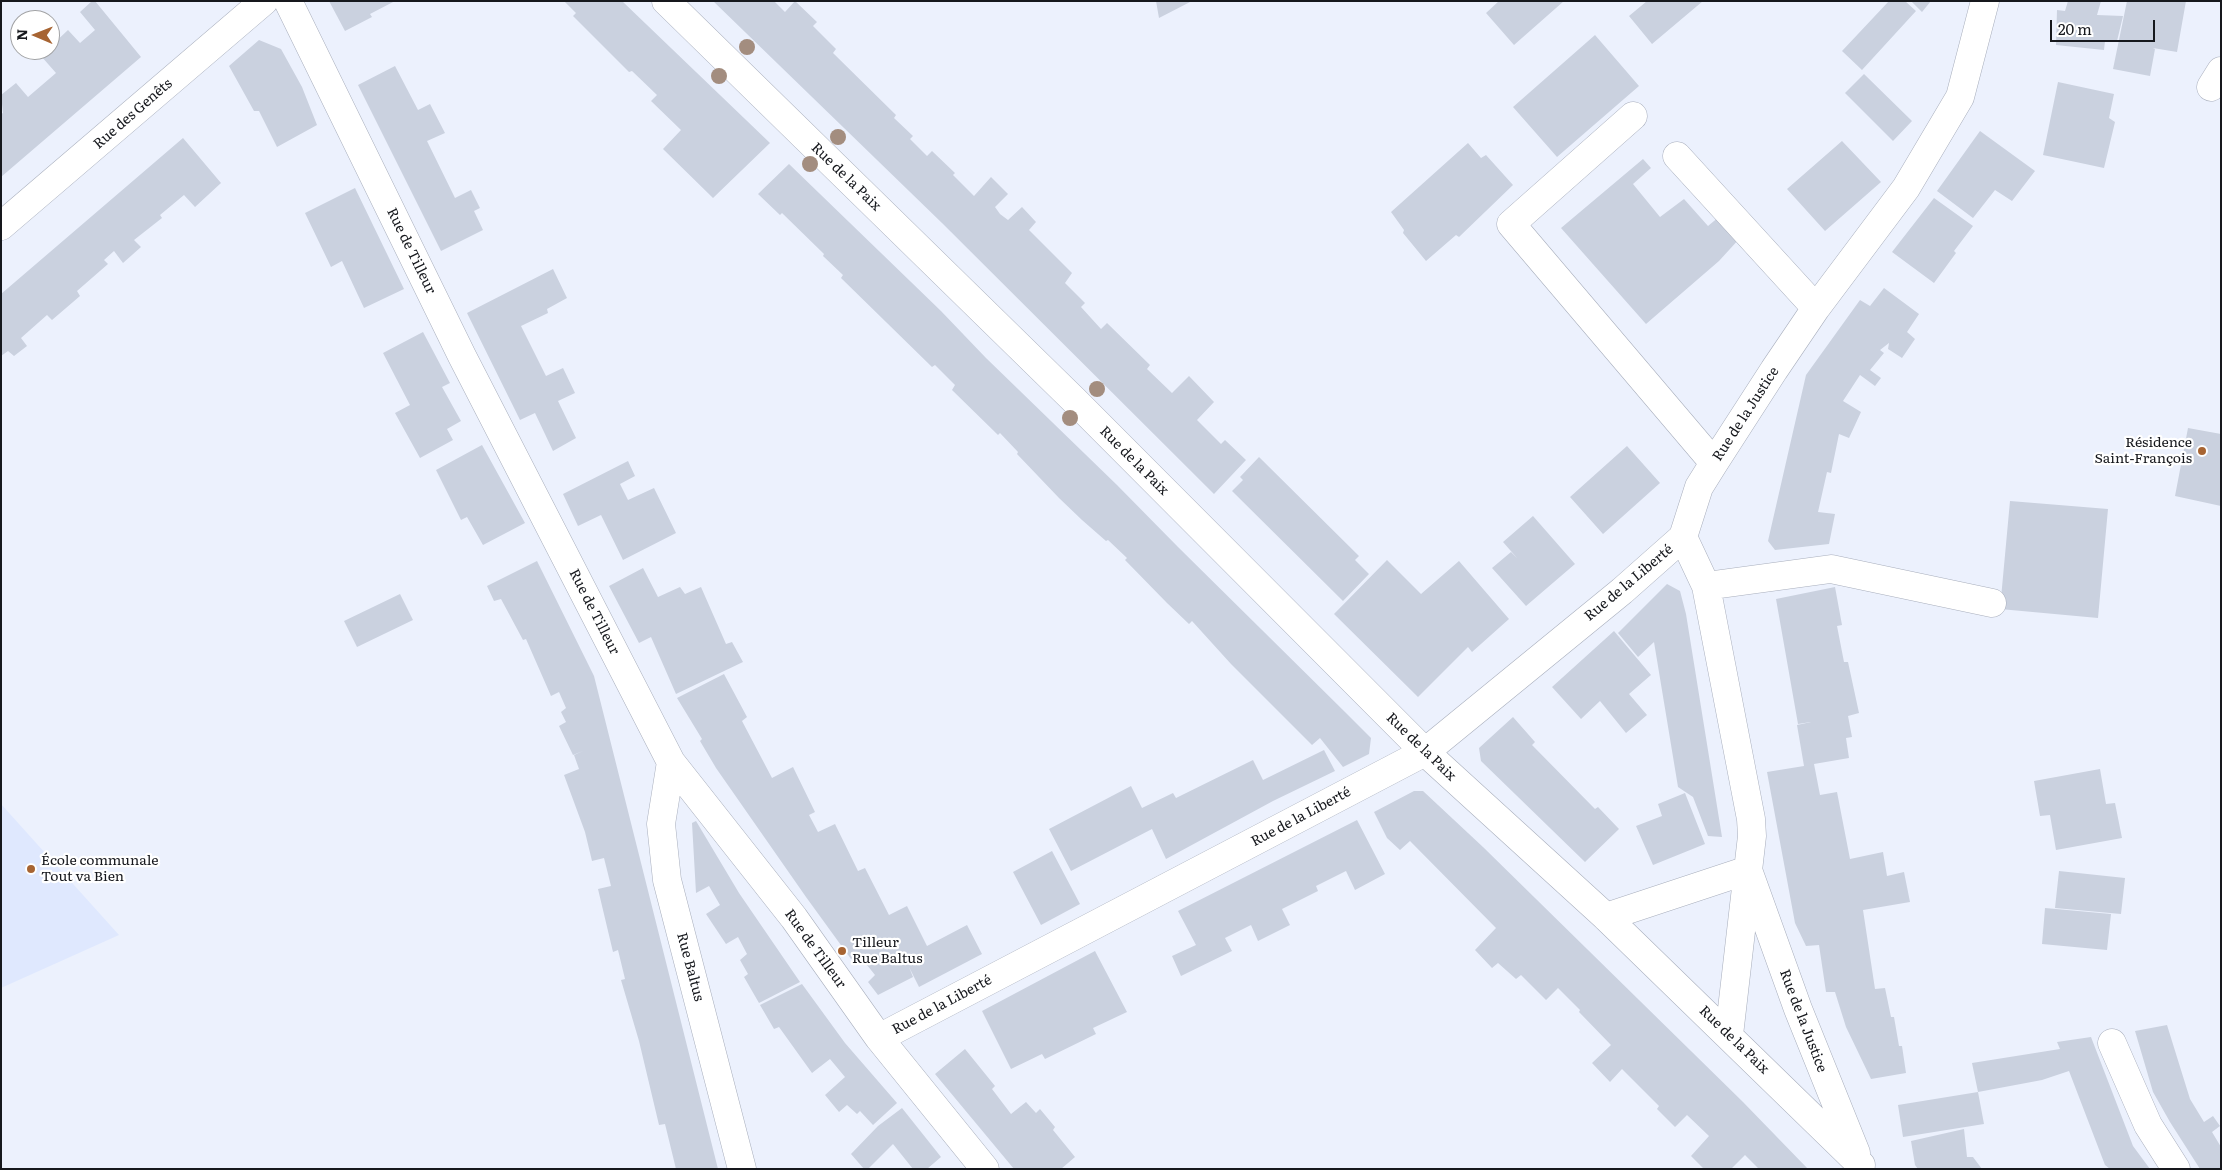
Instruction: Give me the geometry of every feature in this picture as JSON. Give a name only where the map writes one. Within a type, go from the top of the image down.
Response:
[{"type":"street","name":"Rue des Genêts","points":[[1,226],[264,1]]},
{"type":"street","name":"Rue de Tilleur","points":[[288,1],[462,356],[671,762],[794,918],[879,1038],[985,1169]]},
{"type":"street","name":"Rue de la Paix","points":[[666,1],[1074,400],[1424,752],[1606,917],[1863,1167]]},
{"type":"street","name":"Rue de la Justice","points":[[1729,1036],[1752,836],[1751,819],[1706,586],[1684,537],[1700,487],[1714,463],[1816,308],[1906,188],[1960,97],[1985,1]]},
{"type":"street","points":[[1632,116],[1511,224],[1714,463]]},
{"type":"street","points":[[1677,156],[1816,308]]},
{"type":"street","name":"Rue de la Liberté","points":[[879,1038],[1424,752],[1622,591],[1684,537]]},
{"type":"street","points":[[1706,586],[1831,569],[1992,603]]},
{"type":"street","name":"Rue Baltus","points":[[671,762],[661,824],[667,880],[742,1169]]},
{"type":"street","name":"Rue de la Justice","points":[[1748,870],[1798,1009],[1863,1167]]},
{"type":"street","points":[[1606,917],[1748,870]]},
{"type":"street","points":[[2112,1043],[2148,1125],[2176,1169]]},
{"type":"shaded area","name":"École communale Tout va Bien","points":[[1,804],[119,935],[1,988]]},
{"type":"building","points":[[92,1],[95,1],[141,57],[1,177],[1,114],[3,113],[1,95],[16,83],[28,97],[56,73],[45,60],[60,60],[60,38],[68,30],[80,43],[95,30],[80,12]]},
{"type":"building","points":[[329,1],[395,1],[370,14],[372,17],[345,31]]},
{"type":"building","points":[[564,1],[622,1],[770,143],[713,198],[663,149],[681,130],[651,101],[657,95],[632,71],[629,72],[573,16],[576,13]]},
{"type":"building","points":[[713,1],[774,1],[785,12],[795,1],[817,22],[813,26],[836,49],[833,53],[896,115],[894,118],[913,136],[910,139],[927,156],[932,151],[955,173],[953,175],[974,196],[991,177],[1008,194],[995,207],[1000,214],[1008,220],[1022,207],[1036,222],[1029,230],[1072,273],[1065,283],[1085,303],[1081,307],[1101,329],[1107,323],[1150,365],[1147,369],[1172,393],[1189,376],[1214,402],[1197,420],[1221,444],[1225,440],[1246,460],[1214,494],[942,223]]},
{"type":"building","points":[[1156,1],[1192,1],[1159,18]]},
{"type":"building","points":[[1499,1],[1564,1],[1514,45],[1486,13]]},
{"type":"building","points":[[1647,1],[1703,1],[1652,44],[1629,16]]},
{"type":"building","points":[[1889,1],[1905,1],[1916,11],[1862,70],[1842,51]]},
{"type":"building","points":[[1911,1],[1931,1],[1922,12]]},
{"type":"building","points":[[2068,1],[2101,1],[2097,15],[2123,16],[2117,41],[2105,41],[2104,50],[2056,45],[2057,10],[2065,11]]},
{"type":"building","points":[[2127,1],[2186,1],[2177,52],[2153,48],[2155,49],[2150,76],[2113,69]]},
{"type":"building","points":[[1595,35],[1639,86],[1557,157],[1513,107]]},
{"type":"building","points":[[259,40],[281,49],[302,87],[317,125],[277,147],[259,111],[254,111],[229,66]]},
{"type":"building","points":[[395,66],[418,110],[430,104],[445,133],[427,141],[455,198],[471,190],[480,208],[474,211],[483,230],[441,251],[358,85]]},
{"type":"building","points":[[1864,74],[1912,121],[1893,141],[1845,93]]},
{"type":"building","points":[[2058,82],[2114,94],[2109,118],[2115,122],[2104,168],[2043,155]]},
{"type":"building","points":[[1980,131],[2035,171],[2012,201],[1995,190],[1973,218],[1937,191]]},
{"type":"building","points":[[183,138],[221,183],[195,207],[184,195],[160,215],[162,218],[134,240],[141,247],[123,263],[114,251],[104,260],[108,264],[77,291],[80,296],[52,320],[47,315],[21,338],[27,346],[14,356],[8,351],[1,356],[1,294]]},
{"type":"building","points":[[1842,141],[1881,182],[1825,231],[1787,189]]},
{"type":"building","points":[[1468,143],[1481,158],[1486,155],[1513,185],[1459,237],[1456,235],[1426,261],[1403,233],[1404,230],[1391,212]]},
{"type":"building","points":[[1643,159],[1651,168],[1633,184],[1660,217],[1684,199],[1708,226],[1720,216],[1740,238],[1719,261],[1646,324],[1561,228]]},
{"type":"building","points":[[789,164],[941,311],[986,358],[1117,485],[1371,738],[1369,754],[1343,767],[1320,738],[1312,745],[1231,664],[1192,621],[1189,624],[1125,560],[1127,558],[1059,498],[1017,454],[1018,452],[1000,433],[998,435],[952,390],[955,385],[935,365],[932,367],[841,278],[843,275],[823,256],[824,254],[782,213],[780,215],[758,194]]},
{"type":"building","points":[[355,188],[404,289],[364,308],[342,261],[331,267],[305,213]]},
{"type":"building","points":[[1934,198],[1973,226],[1954,251],[1956,253],[1934,283],[1892,252]]},
{"type":"building","points":[[553,269],[567,298],[547,309],[548,313],[521,326],[546,376],[563,368],[575,393],[558,401],[576,438],[553,451],[535,413],[520,420],[467,313]]},
{"type":"building","points":[[1884,288],[1919,314],[1907,332],[1915,339],[1902,358],[1888,349],[1889,343],[1880,350],[1884,353],[1870,370],[1881,378],[1875,386],[1860,375],[1843,401],[1861,412],[1849,438],[1839,434],[1831,473],[1827,472],[1818,512],[1835,514],[1829,544],[1775,550],[1768,541],[1806,375],[1860,300],[1870,306]]},
{"type":"building","points":[[423,332],[450,383],[442,387],[461,421],[447,429],[453,440],[420,458],[395,413],[410,405],[383,353]]},
{"type":"building","name":"Résidence Saint-François","points":[[2188,428],[2221,434],[2221,506],[2175,496]]},
{"type":"building","points":[[482,445],[525,523],[483,545],[467,517],[461,520],[436,470]]},
{"type":"building","points":[[1627,446],[1660,483],[1603,534],[1570,497]]},
{"type":"building","points":[[1259,457],[1359,556],[1355,560],[1369,574],[1343,601],[1232,491],[1243,480],[1240,477]]},
{"type":"building","points":[[628,461],[635,476],[620,484],[628,500],[654,488],[676,533],[623,560],[601,515],[578,526],[563,494]]},
{"type":"building","points":[[2010,501],[2108,509],[2098,618],[2000,609]]},
{"type":"building","points":[[1533,516],[1575,564],[1526,606],[1492,568],[1511,552],[1517,558],[1503,542]]},
{"type":"building","points":[[1387,560],[1421,594],[1459,561],[1509,619],[1472,652],[1468,647],[1418,697],[1334,614]]},
{"type":"building","points":[[537,561],[594,676],[718,1169],[676,1169],[665,1124],[659,1125],[639,1041],[621,980],[625,979],[618,950],[613,952],[598,889],[611,886],[604,858],[592,861],[585,832],[564,775],[579,769],[574,755],[583,751],[573,755],[559,726],[566,722],[561,712],[566,708],[559,692],[551,696],[526,639],[523,640],[501,599],[494,601],[487,586]]},
{"type":"building","points":[[643,568],[658,597],[680,587],[685,594],[701,587],[726,644],[732,642],[743,662],[676,694],[651,637],[639,643],[609,586]]},
{"type":"building","points":[[1667,584],[1680,591],[1686,614],[1722,837],[1708,836],[1693,797],[1678,787],[1654,642],[1638,657],[1618,633]]},
{"type":"building","points":[[1835,587],[1842,625],[1837,626],[1844,662],[1848,662],[1859,713],[1848,716],[1852,737],[1846,738],[1849,758],[1814,764],[1820,795],[1837,792],[1850,859],[1883,852],[1887,876],[1904,872],[1910,902],[1863,910],[1875,989],[1885,988],[1891,1017],[1894,1017],[1899,1046],[1902,1046],[1906,1073],[1871,1079],[1846,1027],[1835,992],[1826,992],[1819,945],[1806,946],[1795,923],[1767,772],[1804,766],[1797,725],[1811,722],[1798,724],[1776,599]]},
{"type":"building","points":[[400,594],[413,620],[357,647],[344,621]]},
{"type":"building","points":[[1614,631],[1651,675],[1629,694],[1647,715],[1626,733],[1600,701],[1581,719],[1552,687]]},
{"type":"building","points":[[724,674],[747,717],[742,721],[772,778],[793,767],[815,812],[809,815],[818,832],[835,824],[858,871],[865,868],[889,915],[907,906],[927,946],[967,925],[982,954],[919,987],[909,967],[913,977],[878,995],[868,982],[875,975],[859,955],[851,959],[806,897],[716,768],[700,741],[702,739],[677,698]]},
{"type":"building","points":[[1513,717],[1535,742],[1532,745],[1595,809],[1598,807],[1619,829],[1585,862],[1481,761],[1479,748]]},
{"type":"building","points":[[1324,750],[1335,771],[1273,801],[1166,859],[1152,829],[1071,871],[1049,829],[1131,786],[1142,808],[1173,793],[1176,798],[1253,760],[1263,780]]},
{"type":"building","points":[[2100,769],[2106,804],[2115,803],[2122,838],[2056,850],[2050,815],[2040,816],[2034,781]]},
{"type":"building","points":[[1414,791],[1423,791],[1483,847],[1743,1102],[1808,1169],[1759,1169],[1745,1155],[1731,1169],[1704,1169],[1691,1156],[1709,1136],[1687,1115],[1675,1127],[1657,1109],[1659,1106],[1622,1069],[1610,1082],[1592,1063],[1611,1045],[1579,1012],[1580,1010],[1558,988],[1546,1000],[1521,975],[1516,979],[1498,963],[1492,968],[1475,950],[1496,928],[1410,841],[1400,850],[1387,838],[1374,812]]},
{"type":"building","points":[[1685,793],[1705,844],[1653,865],[1636,826],[1662,816],[1658,804]]},
{"type":"building","points":[[1357,820],[1385,874],[1355,890],[1346,871],[1316,886],[1318,891],[1282,909],[1290,925],[1258,941],[1251,925],[1225,938],[1232,951],[1181,976],[1172,956],[1196,945],[1178,911]]},
{"type":"building","points":[[696,821],[739,893],[800,982],[759,1003],[744,977],[748,974],[740,960],[747,954],[738,937],[726,944],[706,914],[720,905],[709,886],[696,893],[692,823]]},
{"type":"building","points":[[1052,851],[1080,904],[1041,925],[1013,872]]},
{"type":"building","points":[[2059,871],[2125,878],[2121,914],[2055,908]]},
{"type":"building","points":[[2045,908],[2111,914],[2107,950],[2042,944]]},
{"type":"building","points":[[1095,951],[1127,1012],[1093,1028],[1096,1034],[1045,1059],[1042,1054],[1011,1069],[982,1011]]},
{"type":"building","points":[[802,984],[845,1043],[897,1103],[873,1125],[860,1111],[857,1114],[847,1105],[839,1112],[825,1095],[845,1077],[830,1059],[812,1073],[779,1027],[774,1029],[760,1005]]},
{"type":"building","points":[[2167,1025],[2190,1099],[2204,1122],[2213,1116],[2220,1126],[2212,1132],[2221,1147],[2221,1169],[2200,1169],[2153,1092],[2135,1031]]},
{"type":"building","points":[[2091,1037],[2133,1146],[2150,1169],[2110,1169],[2105,1165],[2069,1071],[2042,1080],[1978,1092],[1972,1063],[2060,1049],[2057,1042]]},
{"type":"building","points":[[965,1049],[995,1086],[992,1089],[1011,1114],[1026,1102],[1036,1113],[1040,1109],[1055,1127],[1053,1130],[1075,1157],[1061,1169],[1014,1169],[935,1074]]},
{"type":"building","points":[[1978,1092],[1984,1124],[1903,1137],[1898,1105]]},
{"type":"building","points":[[902,1108],[941,1157],[927,1169],[913,1169],[893,1144],[868,1169],[864,1169],[851,1154],[878,1126]]},
{"type":"building","points":[[1964,1129],[1967,1157],[1973,1157],[1982,1169],[1918,1169],[1915,1165],[1911,1141]]},
{"type":"place","name":"Résidence Saint-François","points":[[2202,451]]},
{"type":"place","name":"École communale Tout va Bien","points":[[31,869]]},
{"type":"place","name":"Tilleur Rue Baltus","points":[[842,951]]}]
